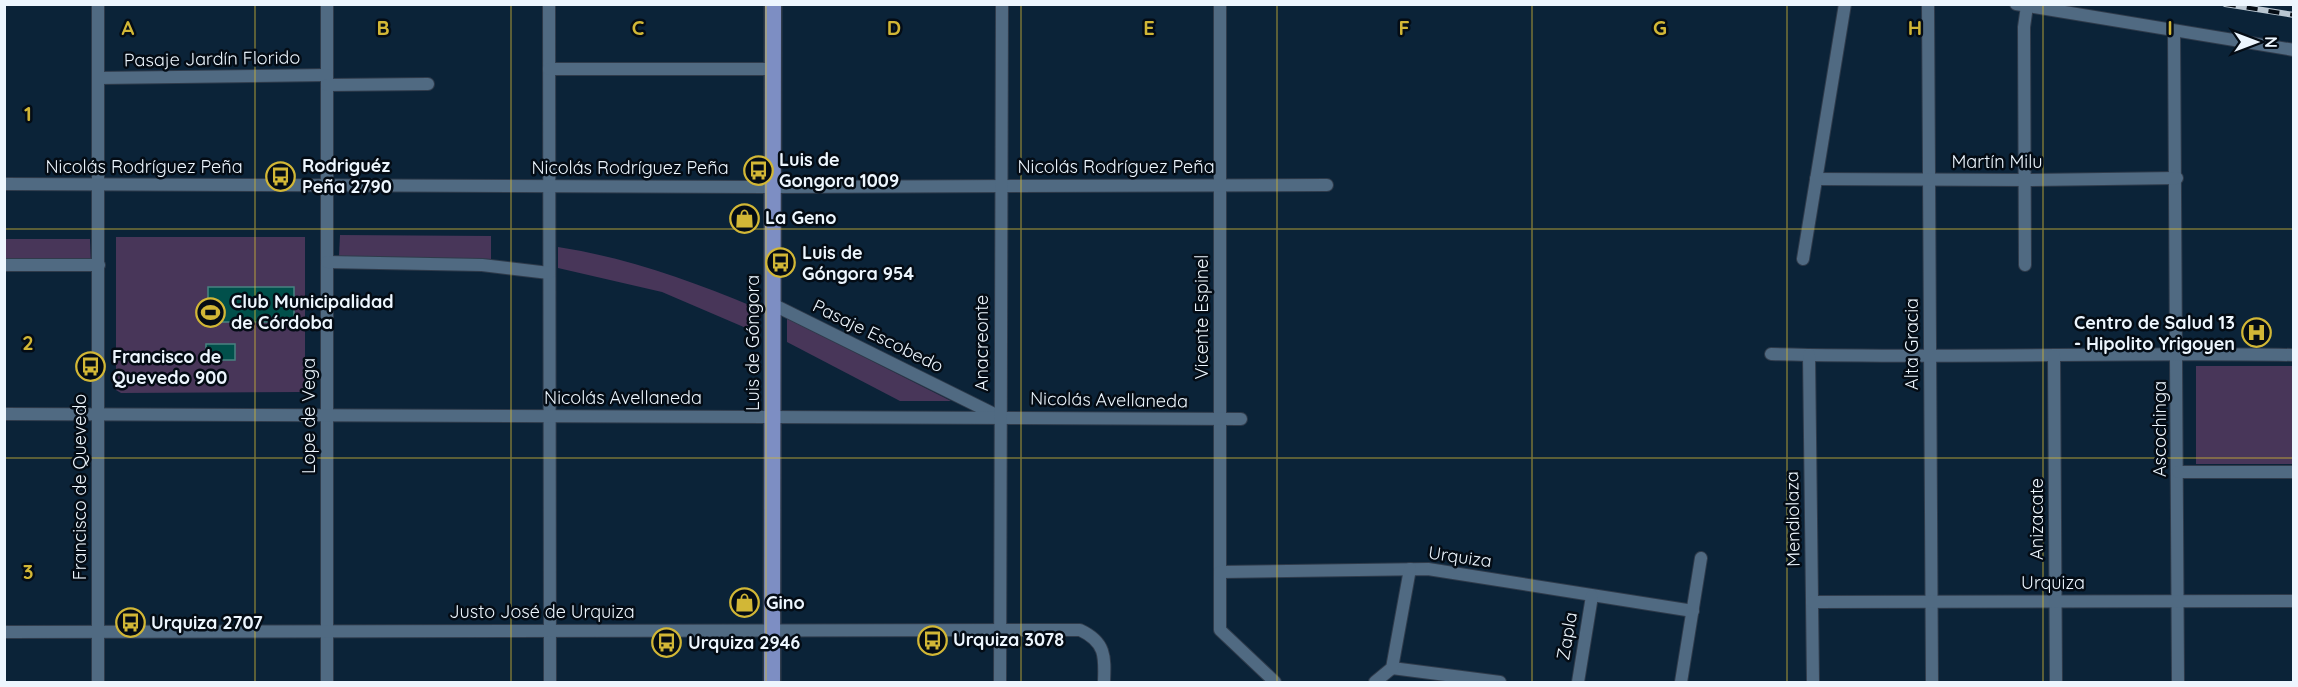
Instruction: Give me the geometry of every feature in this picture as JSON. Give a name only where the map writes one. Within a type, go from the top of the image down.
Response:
[{"type":"main road","name":"Luis de Góngora","points":[[772,682],[773,4]]},
{"type":"street","name":"Francisco de Quevedo","points":[[98,4],[98,682]]},
{"type":"street","name":"Lope de Vega","points":[[327,4],[327,682]]},
{"type":"street","points":[[549,4],[550,682]]},
{"type":"street","name":"Anacreonte","points":[[1000,682],[1002,4]]},
{"type":"street","name":"Vicente Espinel","points":[[1220,4],[1220,630],[1269,680]]},
{"type":"street","points":[[1803,259],[1845,4]]},
{"type":"street","name":"Alta Gracia","points":[[1928,4],[1932,682]]},
{"type":"street","points":[[2025,265],[2026,180],[2022,5],[2294,50]]},
{"type":"street","name":"Ascochinga","points":[[2174,31],[2178,682]]},
{"type":"street","points":[[549,69],[773,69]]},
{"type":"street","name":"Pasaje Jardín Florido","points":[[98,78],[327,80],[428,84]]},
{"type":"street","name":"Martín Milu","points":[[1816,179],[2176,178]]},
{"type":"street","name":"Nicolás Rodríguez Peña","points":[[4,184],[773,187],[1327,185]]},
{"type":"street","points":[[327,262],[482,265],[549,273]]},
{"type":"street","points":[[4,265],[99,265]]},
{"type":"street","name":"Pasaje Escobedo","points":[[772,304],[1000,417]]},
{"type":"street","points":[[1771,354],[2294,355]]},
{"type":"street","name":"Mendiolaza","points":[[1809,355],[1813,682]]},
{"type":"street","name":"Anizacate","points":[[2054,356],[2056,682]]},
{"type":"street","name":"Nicolás Avellaneda","points":[[4,414],[1241,419]]},
{"type":"street","points":[[2178,472],[2294,472]]},
{"type":"street","points":[[1681,682],[1701,558]]},
{"type":"street","points":[[1375,682],[1392,668],[1410,568]]},
{"type":"street","name":"Urquiza","points":[[1220,572],[1428,569],[1693,611]]},
{"type":"street","name":"Zapla","points":[[1578,682],[1592,596]]},
{"type":"street","name":"Urquiza","points":[[1812,602],[2294,601]]},
{"type":"street","name":"Justo José de Urquiza","points":[[4,632],[1080,630],[1092,636],[1100,644],[1105,657],[1104,682]]},
{"type":"street","points":[[1392,668],[1500,682]]},
{"type":"shaded area","points":[[340,235],[491,236],[491,259],[339,257]]},
{"type":"shaded area","name":"Club Municipalidad de Córdoba","points":[[116,237],[305,237],[305,387],[300,392],[121,393],[116,390]]},
{"type":"shaded area","points":[[5,239],[90,239],[91,265],[5,265]]},
{"type":"shaded area","points":[[558,247],[609,257],[658,271],[754,307],[753,331],[662,292],[558,268]]},
{"type":"shaded area","points":[[208,287],[294,287],[294,322],[208,322]]},
{"type":"shaded area","points":[[787,318],[951,401],[900,401],[787,342]]},
{"type":"shaded area","points":[[206,344],[235,344],[235,360],[206,360]]},
{"type":"shaded area","points":[[2196,366],[2293,366],[2293,464],[2196,464]]},
{"type":"railway","points":[[2225,4],[2294,15]]},
{"type":"place","name":"Luis de Gongora 1009","points":[[758,170]]},
{"type":"place","name":"Rodriguéz Peña 2790","points":[[281,176]]},
{"type":"place","name":"La Geno","points":[[744,218]]},
{"type":"place","name":"Luis de Góngora 954","points":[[781,263]]},
{"type":"place","name":"Club Municipalidad de Córdoba","points":[[210,312]]},
{"type":"place","name":"Centro de Salud 13 - Hipolito Yrigoyen","points":[[2256,333]]},
{"type":"place","name":"Francisco de Quevedo 900","points":[[91,367]]},
{"type":"place","name":"Gino","points":[[745,603]]},
{"type":"place","name":"Urquiza 2707","points":[[130,623]]},
{"type":"place","name":"Urquiza 3078","points":[[932,640]]},
{"type":"place","name":"Urquiza 2946","points":[[667,643]]}]
